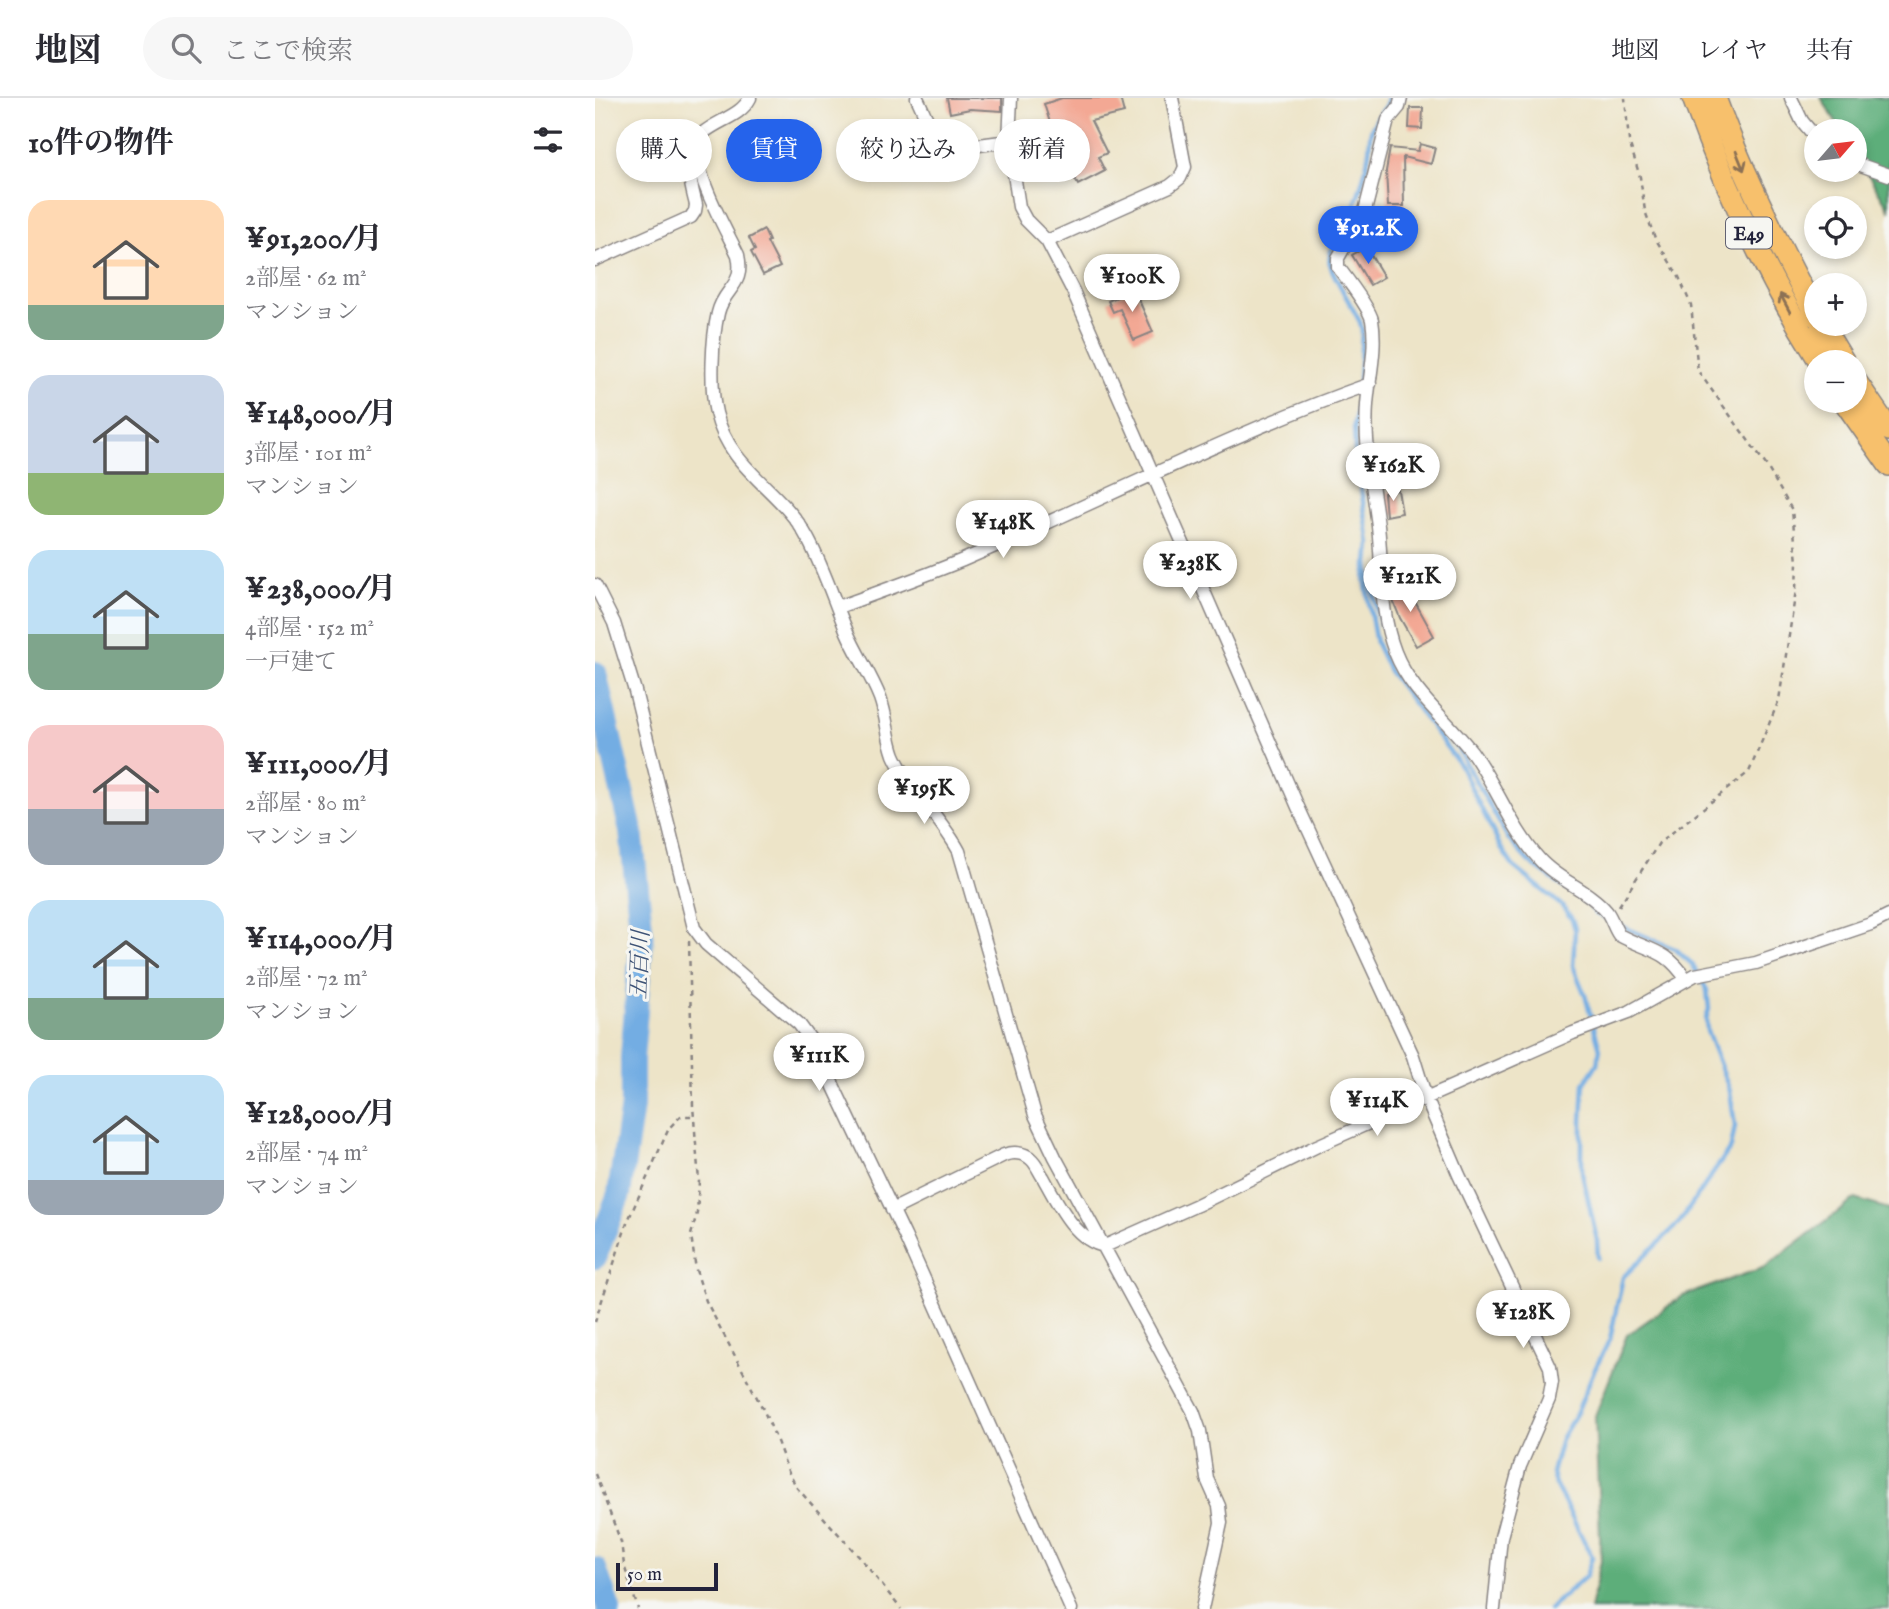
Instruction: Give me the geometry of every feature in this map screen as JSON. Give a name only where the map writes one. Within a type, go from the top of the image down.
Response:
[{"type":"highway","name":"E49","points":[[1693,98],[1728,189],[1762,260],[1813,350]]},
{"type":"highway","name":"E49","points":[[1715,98],[1748,179],[1804,293]]},
{"type":"highway","points":[[1867,398],[1889,430]]},
{"type":"highway","points":[[1852,413],[1889,465]]},
{"type":"street","points":[[712,128],[744,109],[750,98]]},
{"type":"street","points":[[917,98],[943,144],[955,148],[994,142]]},
{"type":"street","points":[[1010,119],[1011,98]]},
{"type":"street","points":[[1047,241],[1170,186],[1181,178],[1185,167],[1172,98]]},
{"type":"street","points":[[1401,98],[1388,120],[1365,212],[1338,258],[1338,267],[1368,309],[1371,320],[1373,371],[1367,404],[1370,481],[1378,526],[1381,593],[1396,655],[1415,688],[1473,755],[1513,822],[1541,860],[1599,904],[1611,918],[1619,935],[1664,955],[1677,964],[1686,979]]},
{"type":"street","points":[[1791,98],[1804,123]]},
{"type":"street","points":[[1867,167],[1889,175]]},
{"type":"street","points":[[595,260],[691,217],[696,205],[692,182]]},
{"type":"street","points":[[705,182],[740,268],[738,278],[717,316],[713,379],[717,417],[728,443],[748,471],[783,503],[808,538],[848,634],[881,700],[895,756],[959,851],[1035,1115],[1055,1157],[1183,1390],[1200,1431],[1207,1479],[1219,1506],[1221,1523],[1202,1609]]},
{"type":"street","points":[[1015,182],[1019,207],[1026,220],[1047,241],[1073,291],[1298,807],[1413,1056],[1426,1098],[1458,1175],[1548,1362],[1552,1377],[1549,1399],[1520,1466],[1503,1529],[1494,1609]]},
{"type":"street","points":[[838,607],[964,559],[1328,399],[1370,384]]},
{"type":"street","points":[[595,585],[614,623],[635,691],[694,928],[706,943],[808,1034],[979,1400],[1071,1609]]},
{"type":"street","points":[[892,1210],[1004,1155],[1017,1153],[1031,1158],[1066,1215],[1081,1233],[1095,1244],[1105,1246],[1197,1205],[1317,1146],[1590,1026],[1635,1010],[1686,979],[1707,972],[1756,963],[1886,918]]},
{"type":"path","points":[[1611,918],[1659,843],[1749,772],[1779,699],[1796,590],[1797,562],[1792,510],[1766,465],[1698,371],[1691,305],[1679,277],[1655,238],[1645,211],[1640,177],[1629,141],[1625,98]]},
{"type":"path","points":[[694,928],[688,945],[699,1181],[697,1213],[691,1235],[696,1270],[706,1301],[767,1417],[787,1471],[797,1488],[862,1560],[901,1609]]},
{"type":"path","points":[[595,1322],[627,1223],[669,1128],[681,1116],[694,1116]]},
{"type":"path","points":[[595,1474],[621,1542],[624,1565],[638,1609]]},
{"type":"green space","points":[[1821,98],[1889,98],[1889,209],[1867,173],[1867,119],[1834,119]]},
{"type":"green space","points":[[1855,1199],[1889,1209],[1889,1609],[1590,1609],[1601,1561],[1595,1416],[1627,1335],[1683,1296],[1765,1267]]},
{"type":"building","points":[[947,98],[1002,98],[1002,111],[970,109],[950,113]]},
{"type":"building","points":[[1062,98],[1120,98],[1124,113],[1091,121],[1107,153],[1098,157],[1105,171],[1090,179],[1090,119],[1049,119],[1044,104]]},
{"type":"building","points":[[1410,108],[1423,108],[1422,129],[1409,128]]},
{"type":"building","points":[[1420,144],[1435,148],[1431,164],[1403,157],[1404,206],[1388,206],[1386,171],[1390,148],[1418,151]]},
{"type":"building","points":[[764,230],[780,267],[763,275],[751,252],[755,250],[749,238]]},
{"type":"building","points":[[1366,247],[1384,277],[1370,285],[1352,255]]},
{"type":"building","points":[[1134,289],[1153,332],[1134,340],[1120,309],[1113,312],[1108,301]]},
{"type":"building","points":[[1398,490],[1402,513],[1386,516],[1384,493]]},
{"type":"building","points":[[1403,580],[1434,636],[1416,646],[1392,598],[1391,586]]},
{"type":"waterway","points":[[1381,625],[1369,574],[1370,544],[1355,453],[1354,426],[1362,331],[1360,322],[1332,269],[1330,258],[1333,246],[1355,205],[1369,155],[1371,131],[1388,98]]},
{"type":"waterway","points":[[1367,564],[1365,578],[1376,643],[1389,671],[1460,765],[1501,848],[1513,866],[1561,905],[1572,919],[1575,929],[1573,966],[1585,995],[1600,1049],[1597,1064],[1584,1084],[1582,1122],[1582,1172],[1597,1240],[1598,1258]]},
{"type":"waterway","points":[[1386,644],[1398,671]]},
{"type":"waterway","name":"五百川","points":[[595,673],[631,831],[642,937],[632,1058],[632,1106],[619,1194],[595,1257]]},
{"type":"waterway","points":[[1424,706],[1458,749],[1509,840],[1530,863],[1590,906],[1596,914],[1606,918]]},
{"type":"waterway","points":[[1549,1609],[1586,1576],[1592,1557],[1552,1473],[1561,1439],[1577,1412],[1610,1339],[1623,1277],[1679,1223],[1731,1147],[1735,1126],[1730,1091],[1707,1031],[1707,990],[1697,972],[1675,949],[1617,924]]},
{"type":"waterway","name":"五百川","points":[[595,1569],[609,1609]]}]
